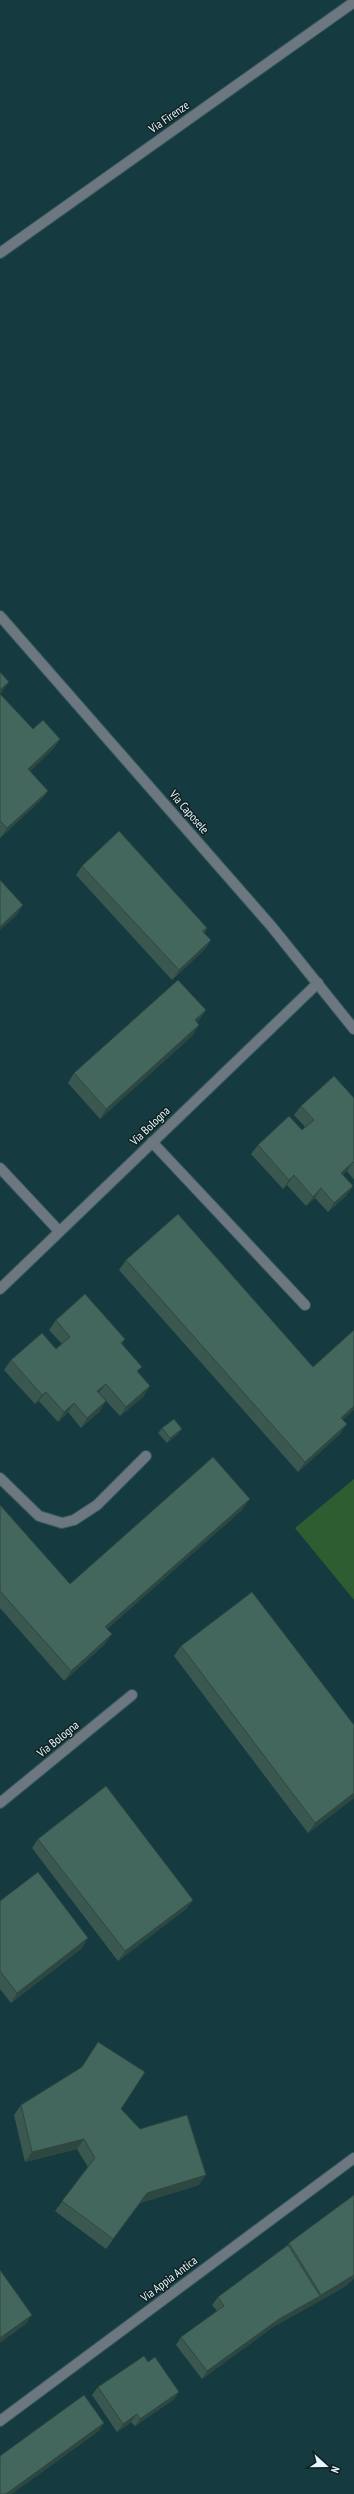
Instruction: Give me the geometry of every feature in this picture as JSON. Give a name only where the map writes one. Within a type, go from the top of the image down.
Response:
[{"type":"street","name":"Via Firenze","points":[[0,253],[354,2]]},
{"type":"street","name":"Via Caposele","points":[[0,616],[318,982],[354,1029]]},
{"type":"street","name":"Via Bologna","points":[[0,1289],[318,982]]},
{"type":"street","points":[[152,1142],[305,1305]]},
{"type":"street","points":[[0,1168],[60,1231]]},
{"type":"street","points":[[0,1478],[29,1509],[51,1521],[62,1523],[74,1520],[97,1505],[146,1456]]},
{"type":"street","name":"Via Bologna","points":[[0,1803],[132,1695]]},
{"type":"street","name":"Via Appia Antica","points":[[0,2421],[354,2158]]},
{"type":"green space","points":[[354,1479],[354,1600],[295,1528]]},
{"type":"building","points":[[0,672],[9,682],[0,690]]},
{"type":"building","points":[[0,694],[33,729],[43,720],[60,739],[28,769],[48,791],[7,828],[0,821]]},
{"type":"building","points":[[119,831],[207,928],[202,931],[211,940],[179,970],[82,866]]},
{"type":"building","points":[[0,880],[23,905],[0,927]]},
{"type":"building","points":[[178,980],[206,1010],[195,1020],[199,1025],[106,1109],[74,1073]]},
{"type":"building","points":[[334,1076],[354,1098],[354,1163],[353,1162],[341,1173],[353,1186],[334,1203],[321,1188],[313,1197],[294,1175],[289,1180],[258,1145],[289,1116],[302,1130],[314,1120],[301,1106]]},
{"type":"building","points":[[178,1214],[313,1367],[354,1330],[354,1406],[341,1418],[347,1424],[305,1462],[126,1260]]},
{"type":"building","points":[[85,1294],[125,1339],[121,1343],[142,1367],[137,1371],[150,1386],[126,1407],[106,1384],[97,1391],[106,1401],[87,1418],[74,1403],[64,1412],[46,1392],[42,1395],[11,1360],[42,1333],[56,1349],[70,1337],[56,1320]]},
{"type":"building","points":[[174,1419],[182,1429],[170,1438],[162,1428]]},
{"type":"building","points":[[213,1457],[250,1499],[105,1627],[112,1634],[71,1671],[0,1591],[0,1505],[70,1584]]},
{"type":"building","points":[[252,1592],[354,1725],[354,1793],[315,1823],[181,1646]]},
{"type":"building","points":[[106,1786],[193,1900],[125,1951],[38,1839]]},
{"type":"building","points":[[38,1872],[88,1938],[17,1993],[0,1971],[0,1901]]},
{"type":"building","points":[[98,2042],[145,2072],[121,2109],[140,2129],[187,2115],[206,2175],[147,2193],[113,2239],[62,2201],[95,2158],[84,2139],[32,2152],[21,2105],[82,2067]]},
{"type":"building","points":[[354,2195],[354,2275],[321,2295],[289,2243]]},
{"type":"building","points":[[288,2245],[320,2296],[279,2319],[207,2371],[181,2337],[224,2306],[218,2297]]},
{"type":"building","points":[[0,2270],[32,2315],[0,2338]]},
{"type":"building","points":[[144,2356],[148,2362],[155,2357],[179,2392],[140,2419],[137,2414],[123,2424],[98,2387]]},
{"type":"building","points":[[84,2395],[104,2423],[6,2494],[0,2494],[0,2456]]}]
